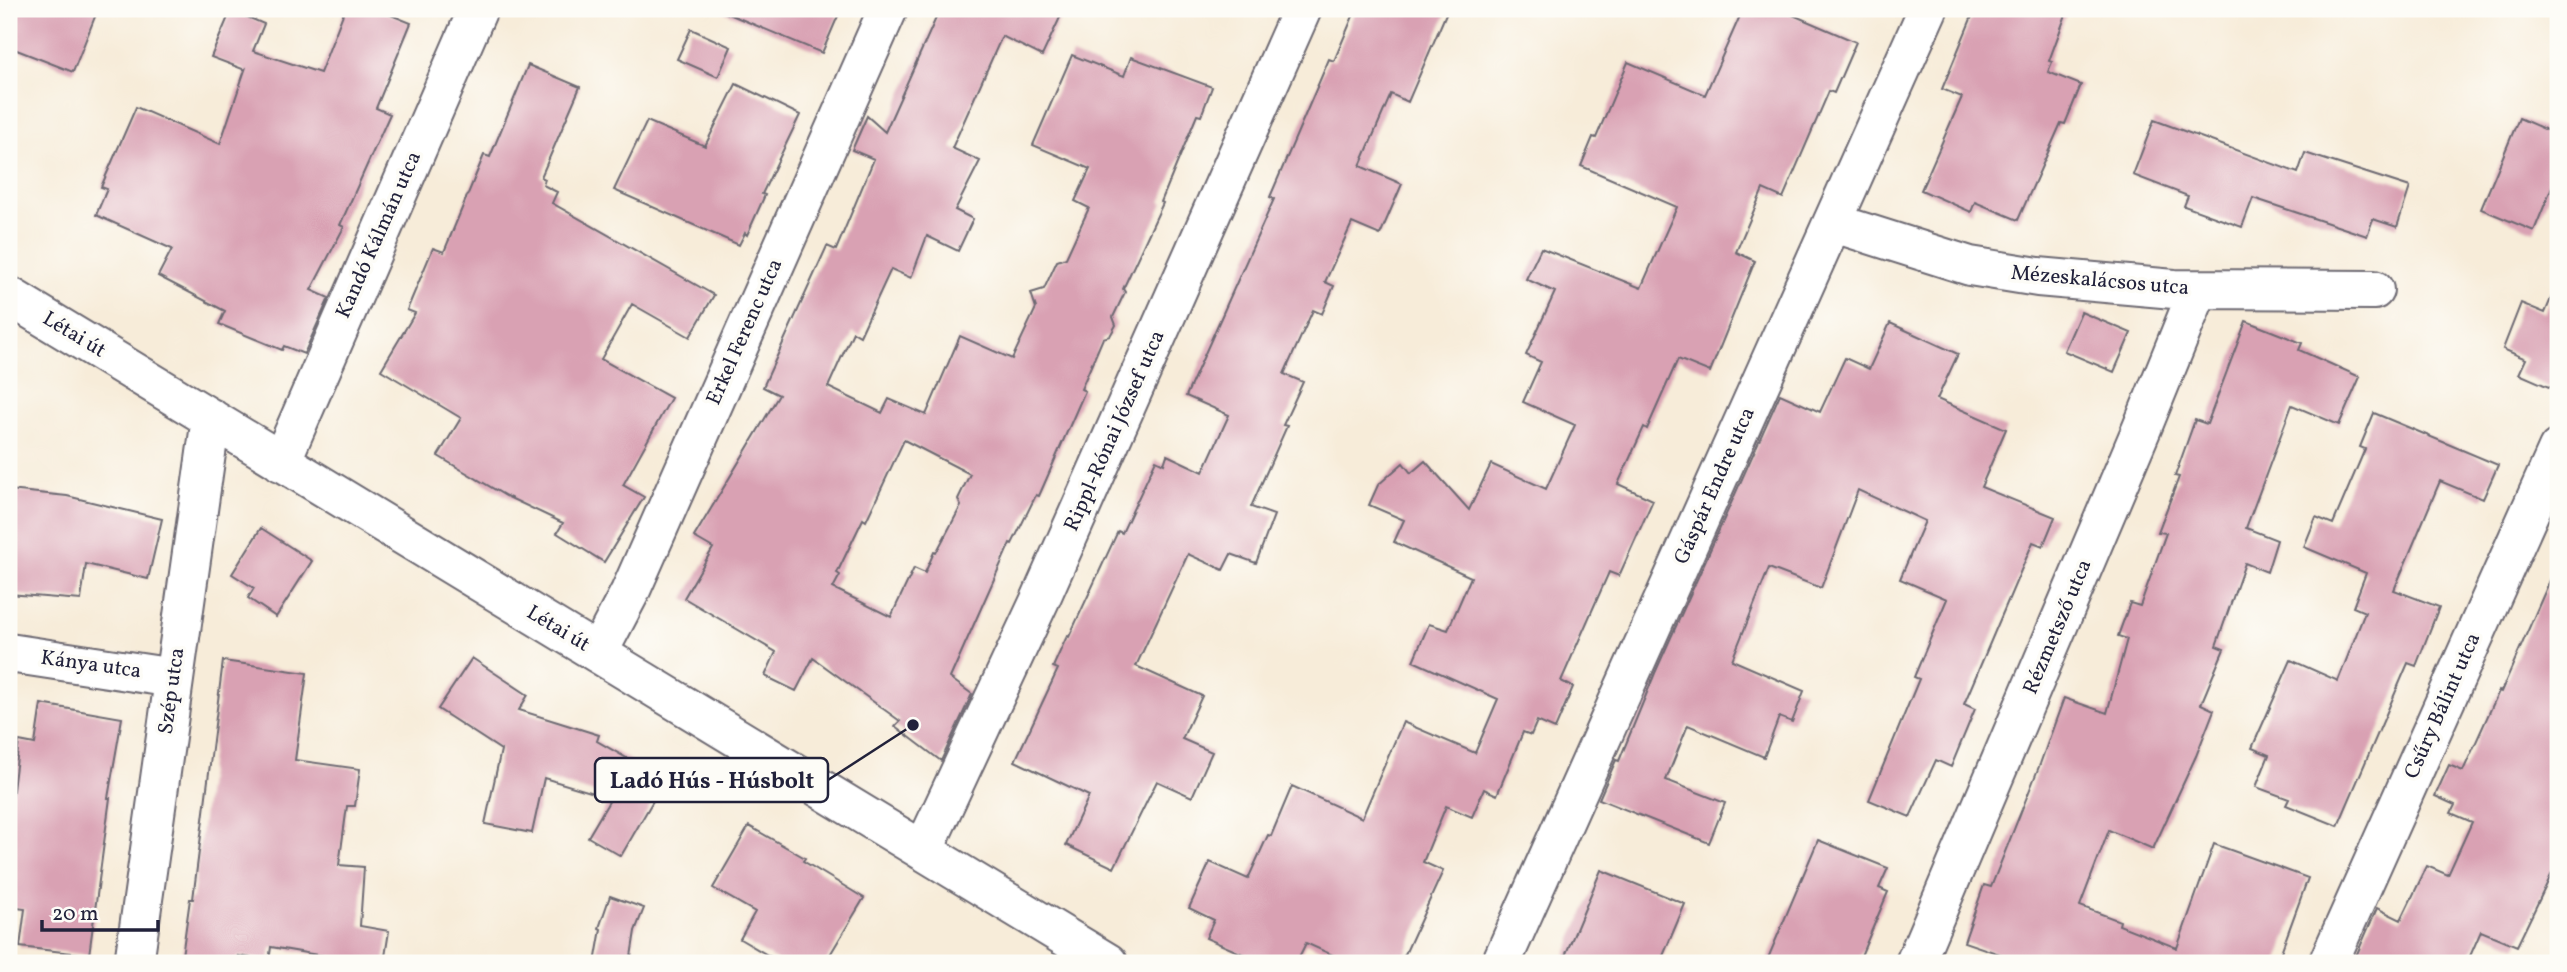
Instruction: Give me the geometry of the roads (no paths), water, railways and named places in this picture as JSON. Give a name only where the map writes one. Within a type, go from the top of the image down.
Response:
[{"type":"street","name":"Kandó Kálmán utca","points":[[281,462],[478,9]]},
{"type":"street","name":"Erkel Ferenc utca","points":[[598,653],[631,592],[888,9]]},
{"type":"street","name":"Rippl-Rónai József utca","points":[[923,851],[1040,600],[1303,9]]},
{"type":"street","name":"Gáspár Endre utca","points":[[1501,963],[1928,9]]},
{"type":"street","name":"Mézeskalácsos utca","points":[[1834,223],[1949,260],[2001,272],[2137,287],[2198,290],[2374,290]]},
{"type":"street","name":"Rézmetsző utca","points":[[1915,963],[2198,290]]},
{"type":"street","name":"Létai út","points":[[9,296],[1108,963]]},
{"type":"street","name":"Szép utca","points":[[134,963],[211,418]]},
{"type":"street","name":"Csűry Bálint utca","points":[[2328,963],[2558,449]]},
{"type":"street","name":"Kánya utca","points":[[9,653],[174,678]]},
{"type":"place","name":"Ladó Hús - Húsbolt","points":[[913,725]]}]
